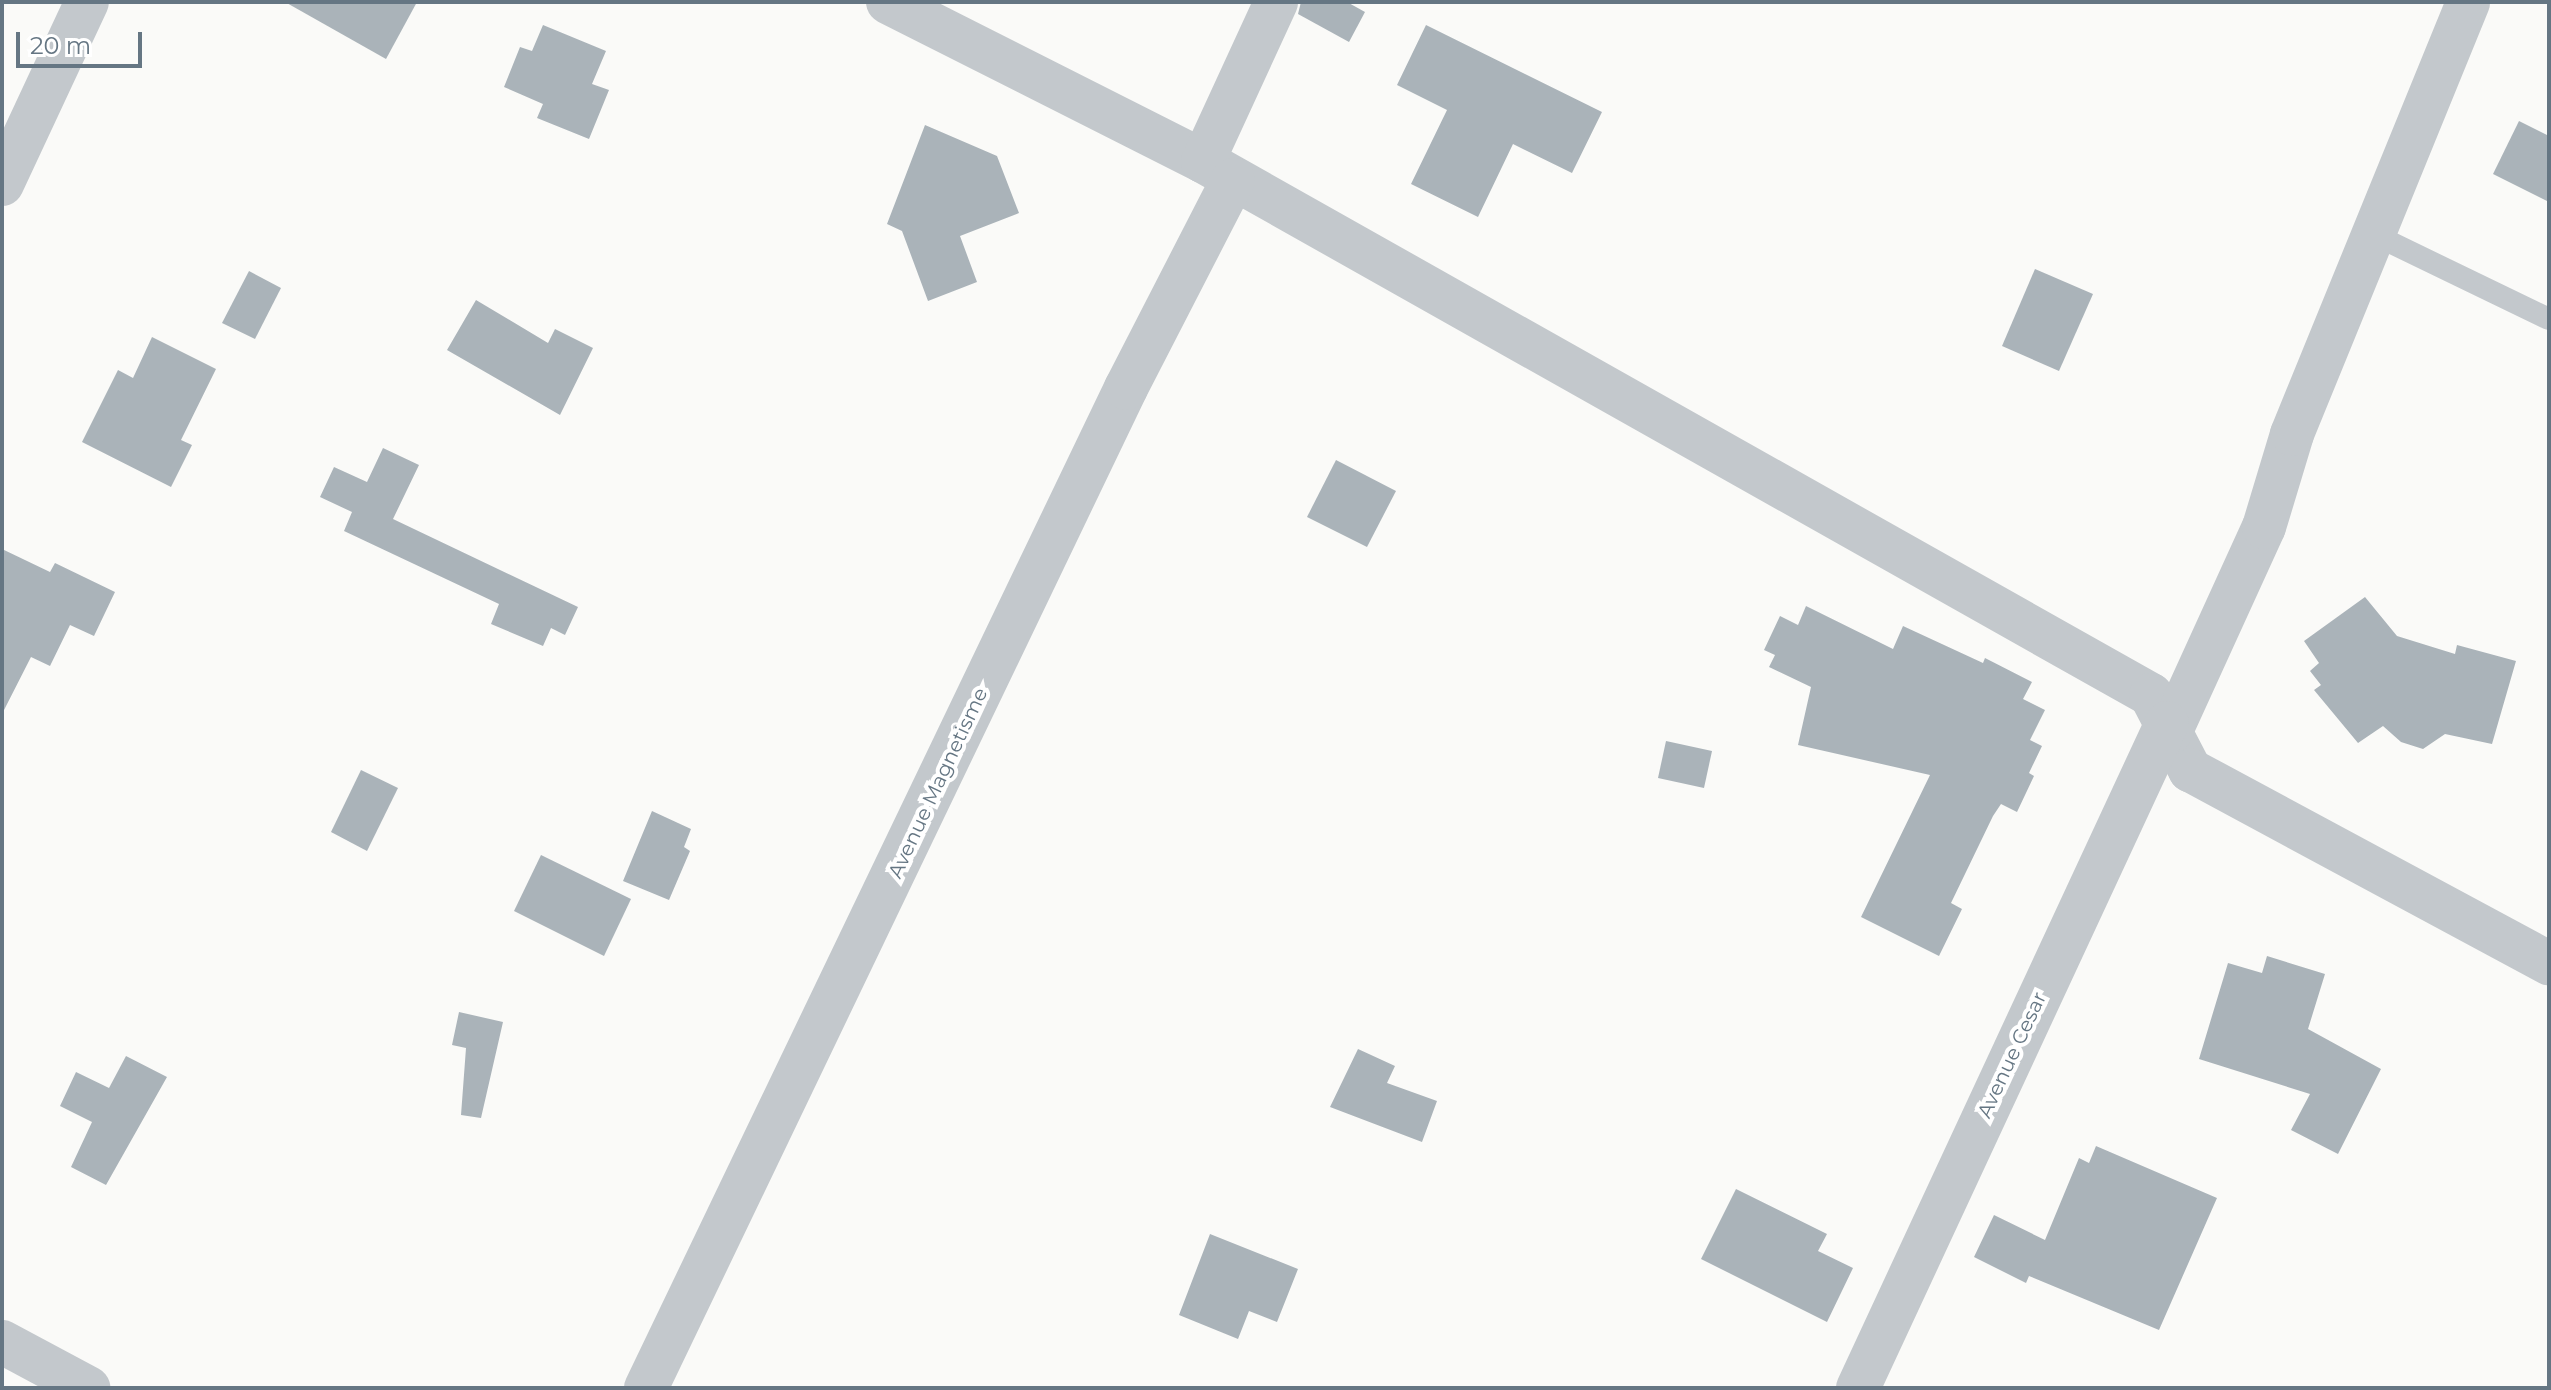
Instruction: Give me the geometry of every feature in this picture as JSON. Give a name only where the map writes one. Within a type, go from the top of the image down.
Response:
[{"type":"street","points":[[2,184],[87,2]]},
{"type":"street","points":[[888,2],[1218,171],[2151,695],[2190,770],[2549,963]]},
{"type":"street","name":"Avenue Magnetisme","points":[[646,1388],[1126,388],[1218,171],[1276,2]]},
{"type":"street","name":"Avenue Cesar","points":[[1858,1388],[2264,527],[2292,434],[2468,2]]},
{"type":"street","points":[[2,1342],[88,1388]]},
{"type":"lane","points":[[2373,234],[2549,319]]},
{"type":"building","points":[[285,2],[417,2],[386,59]]},
{"type":"building","points":[[1301,2],[1347,2],[1365,12],[1349,42],[1298,14]]},
{"type":"building","points":[[543,25],[606,51],[592,84],[609,90],[589,139],[537,118],[543,104],[504,87],[520,47],[532,51]]},
{"type":"building","points":[[1426,25],[1602,112],[1572,173],[1513,144],[1478,217],[1411,184],[1447,110],[1397,85]]},
{"type":"building","points":[[2519,121],[2549,136],[2549,202],[2493,174]]},
{"type":"building","points":[[925,125],[997,156],[1019,213],[960,236],[977,282],[928,301],[902,231],[887,224]]},
{"type":"building","points":[[2035,269],[2093,294],[2059,371],[2002,346]]},
{"type":"building","points":[[249,271],[281,288],[255,339],[222,323]]},
{"type":"building","points":[[476,300],[548,343],[555,329],[593,348],[560,415],[447,350]]},
{"type":"building","points":[[152,337],[216,369],[181,440],[192,445],[171,487],[82,442],[118,370],[133,378]]},
{"type":"building","points":[[383,448],[419,465],[393,519],[578,607],[565,635],[551,628],[543,646],[491,624],[499,604],[344,531],[352,512],[320,497],[334,467],[367,482]]},
{"type":"building","points":[[1336,460],[1396,491],[1367,547],[1307,517]]},
{"type":"building","points":[[2,549],[50,572],[55,563],[115,592],[94,636],[70,625],[50,666],[31,657],[2,714]]},
{"type":"building","points":[[2365,597],[2397,636],[2455,654],[2457,645],[2516,661],[2492,744],[2445,734],[2423,749],[2401,742],[2383,726],[2358,743],[2314,690],[2321,685],[2310,671],[2319,663],[2304,641]]},
{"type":"building","points":[[1806,606],[1893,649],[1903,626],[1983,663],[1985,658],[2032,682],[2023,699],[2045,710],[2030,740],[2042,746],[2029,773],[2034,776],[2017,812],[2001,804],[1993,816],[1951,903],[1962,909],[1939,956],[1861,917],[1930,775],[1798,745],[1811,687],[1769,667],[1775,655],[1764,650],[1780,616],[1798,625]]},
{"type":"building","points":[[1666,741],[1712,751],[1704,788],[1658,778]]},
{"type":"building","points":[[361,770],[398,788],[367,851],[331,832]]},
{"type":"building","points":[[652,811],[691,829],[684,847],[690,851],[669,900],[623,881]]},
{"type":"building","points":[[541,855],[631,899],[604,956],[514,911]]},
{"type":"building","points":[[2267,956],[2325,974],[2308,1029],[2381,1069],[2338,1154],[2291,1130],[2310,1094],[2199,1059],[2228,963],[2262,973]]},
{"type":"building","points":[[459,1012],[503,1022],[481,1118],[461,1115],[466,1048],[452,1045]]},
{"type":"building","points":[[1358,1049],[1395,1066],[1387,1083],[1437,1101],[1422,1142],[1330,1107]]},
{"type":"building","points":[[126,1056],[167,1077],[106,1185],[71,1167],[92,1122],[60,1106],[76,1072],[109,1088]]},
{"type":"building","points":[[2096,1146],[2217,1198],[2159,1330],[2029,1276],[2026,1283],[1974,1257],[1994,1215],[2045,1240],[2079,1158],[2089,1163]]},
{"type":"building","points":[[1736,1189],[1827,1234],[1818,1251],[1853,1268],[1827,1322],[1701,1259]]},
{"type":"building","points":[[1210,1234],[1298,1269],[1277,1322],[1249,1311],[1238,1339],[1179,1315]]}]
